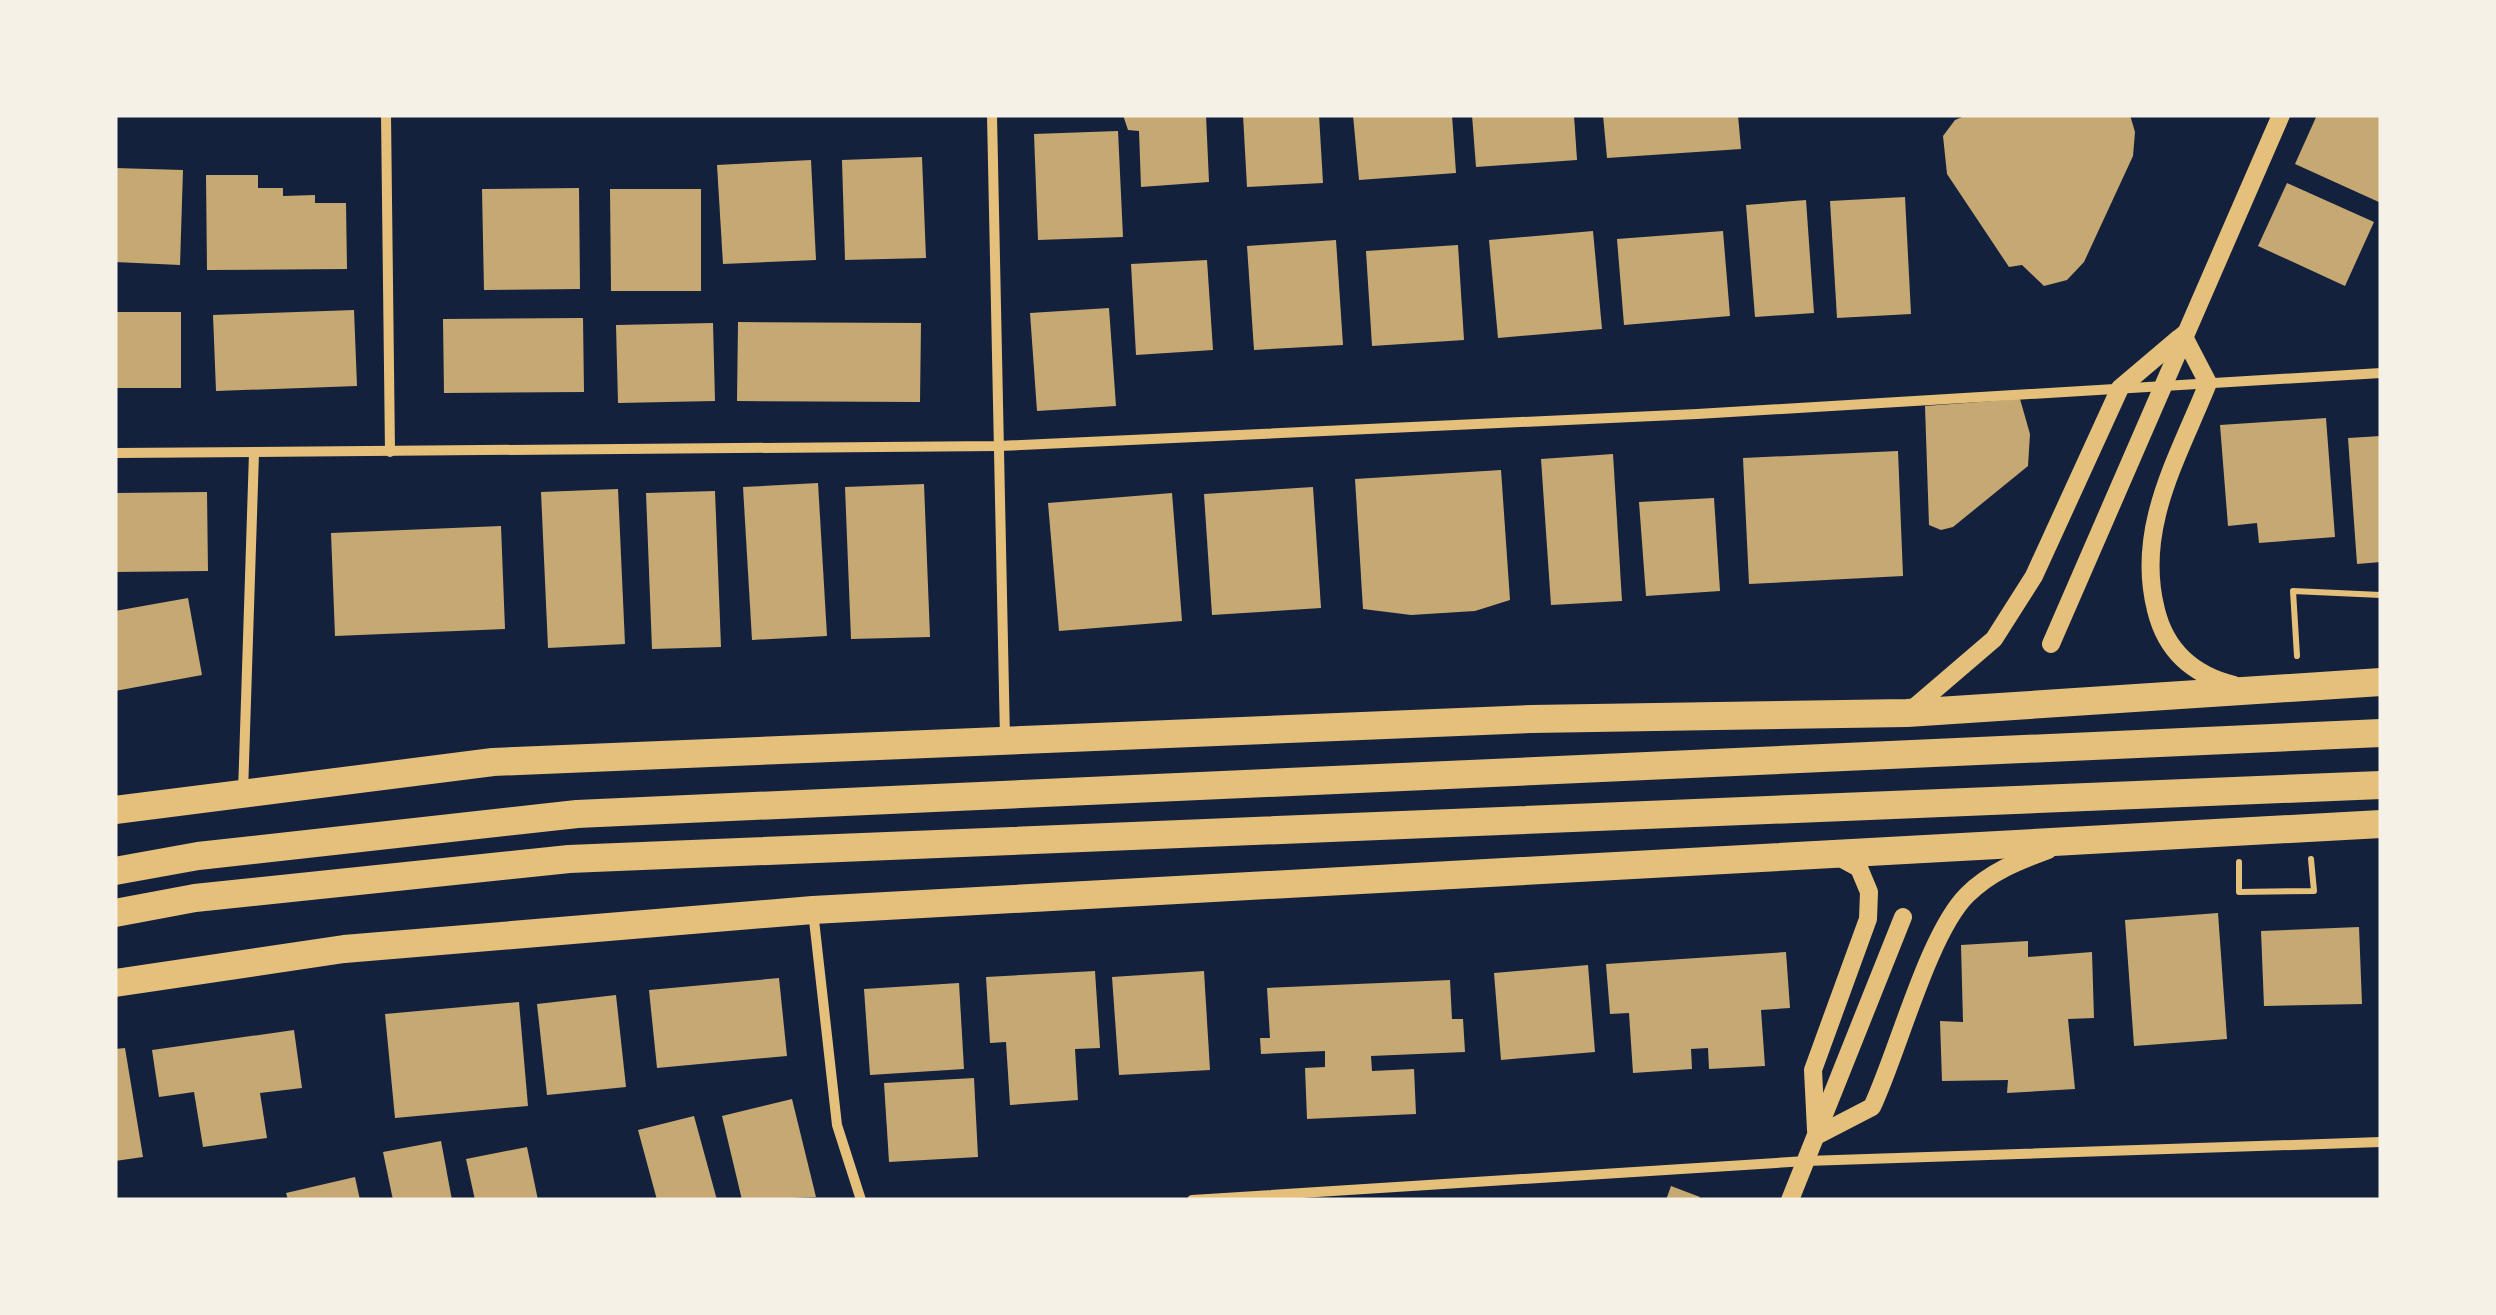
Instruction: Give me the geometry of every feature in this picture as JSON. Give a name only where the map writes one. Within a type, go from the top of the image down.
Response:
[{"type":"highway","points":[[115,810],[493,762],[1531,719],[1906,714],[2381,682]]},
{"type":"highway","points":[[115,870],[198,856],[577,814],[2381,734]]},
{"type":"highway","points":[[115,914],[195,898],[569,858],[2381,785]]},
{"type":"highway","points":[[115,983],[344,949],[813,910],[2381,824]]},
{"type":"street","points":[[386,115],[390,452]]},
{"type":"street","points":[[992,115],[1005,741]]},
{"type":"street","points":[[2050,644],[2281,115]]},
{"type":"street","points":[[2183,335],[2208,383],[2152,528],[2147,558],[2150,588],[2161,632],[2180,659],[2209,679],[2258,690]]},
{"type":"street","points":[[1906,714],[1994,639],[2034,576],[2120,388],[2183,335]]},
{"type":"street","points":[[115,453],[999,446],[1697,414],[2381,373]]},
{"type":"street","points":[[243,794],[254,453]]},
{"type":"street","points":[[1816,1136],[1872,1107],[1944,926],[1966,896],[2004,866],[2070,842]]},
{"type":"street","points":[[1816,1136],[1813,1070],[1868,919],[1869,892],[1859,868],[1839,856]]},
{"type":"street","points":[[813,910],[837,1125],[861,1200]]},
{"type":"street","points":[[1790,1200],[1903,917]]},
{"type":"street","points":[[1198,1200],[1806,1161],[2381,1142]]},
{"type":"path","points":[[2293,591],[2381,594]]},
{"type":"path","points":[[2240,892],[2314,891]]},
{"type":"building","points":[[1123,115],[1206,115],[1209,182],[1141,187],[1139,131],[1128,130]]},
{"type":"building","points":[[1243,115],[1319,115],[1323,183],[1247,187]]},
{"type":"building","points":[[1353,115],[1452,115],[1456,173],[1359,180]]},
{"type":"building","points":[[1472,115],[1574,115],[1577,160],[1476,167]]},
{"type":"building","points":[[1603,115],[1738,115],[1741,149],[1607,158]]},
{"type":"building","points":[[1967,115],[2130,115],[2135,132],[2133,156],[2084,262],[2067,280],[2044,286],[2022,265],[2009,267],[1947,174],[1943,136],[1955,120]]},
{"type":"building","points":[[2317,115],[2381,115],[2381,203],[2295,164]]},
{"type":"building","points":[[1118,131],[1123,237],[1038,240],[1034,134]]},
{"type":"building","points":[[922,157],[926,258],[845,260],[842,160]]},
{"type":"building","points":[[811,160],[816,260],[723,264],[717,165]]},
{"type":"building","points":[[115,168],[183,170],[180,265],[115,262]]},
{"type":"building","points":[[206,175],[258,175],[258,188],[283,188],[283,196],[315,195],[315,203],[346,203],[347,269],[207,270]]},
{"type":"building","points":[[2287,183],[2374,222],[2345,286],[2258,246]]},
{"type":"building","points":[[579,188],[580,289],[484,290],[482,189]]},
{"type":"building","points":[[610,189],[701,189],[701,291],[611,291]]},
{"type":"building","points":[[1905,197],[1911,314],[1837,318],[1830,201]]},
{"type":"building","points":[[1806,200],[1814,313],[1755,317],[1746,205]]},
{"type":"building","points":[[1593,231],[1602,329],[1498,338],[1489,240]]},
{"type":"building","points":[[1723,231],[1730,316],[1624,325],[1617,239]]},
{"type":"building","points":[[1336,240],[1343,345],[1254,350],[1247,246]]},
{"type":"building","points":[[1458,245],[1464,340],[1372,346],[1366,251]]},
{"type":"building","points":[[1207,260],[1213,350],[1136,355],[1131,264]]},
{"type":"building","points":[[1109,308],[1116,406],[1037,411],[1030,313]]},
{"type":"building","points":[[354,310],[357,386],[216,391],[213,315]]},
{"type":"building","points":[[115,312],[181,312],[181,388],[115,388]]},
{"type":"building","points":[[583,318],[584,392],[444,393],[443,319]]},
{"type":"building","points":[[738,322],[921,323],[920,402],[737,401]]},
{"type":"building","points":[[713,323],[715,401],[618,403],[616,325]]},
{"type":"building","points":[[2020,399],[2030,434],[2028,466],[1953,527],[1941,530],[1929,525],[1925,406]]},
{"type":"building","points":[[2326,418],[2335,537],[2259,543],[2257,523],[2228,526],[2220,425]]},
{"type":"building","points":[[2381,436],[2381,562],[2357,564],[2348,438]]},
{"type":"building","points":[[1898,451],[1903,576],[1749,584],[1743,458]]},
{"type":"building","points":[[1613,454],[1622,601],[1551,605],[1541,459]]},
{"type":"building","points":[[1501,470],[1510,600],[1475,611],[1411,615],[1363,609],[1355,479]]},
{"type":"building","points":[[818,483],[827,636],[752,640],[743,487]]},
{"type":"building","points":[[924,484],[930,637],[851,639],[845,487]]},
{"type":"building","points":[[1313,487],[1321,608],[1212,615],[1204,494]]},
{"type":"building","points":[[618,489],[625,644],[548,648],[541,492]]},
{"type":"building","points":[[715,491],[721,647],[652,649],[646,493]]},
{"type":"building","points":[[207,492],[208,571],[115,572],[115,493]]},
{"type":"building","points":[[1172,493],[1182,621],[1059,631],[1048,503]]},
{"type":"building","points":[[1714,498],[1720,591],[1646,596],[1639,502]]},
{"type":"building","points":[[501,526],[505,629],[335,636],[331,533]]},
{"type":"building","points":[[188,598],[202,675],[115,691],[115,611]]},
{"type":"building","points":[[2218,913],[2227,1039],[2134,1046],[2125,920]]},
{"type":"building","points":[[2359,927],[2362,1004],[2264,1006],[2261,931]]},
{"type":"building","points":[[2028,941],[2028,957],[2092,952],[2094,1018],[2068,1019],[2075,1089],[2007,1093],[2008,1080],[1942,1081],[1940,1021],[1963,1022],[1961,945]]},
{"type":"building","points":[[1786,952],[1790,1008],[1761,1010],[1765,1066],[1709,1069],[1708,1048],[1691,1049],[1692,1069],[1633,1073],[1629,1013],[1610,1014],[1606,964]]},
{"type":"building","points":[[1588,965],[1595,1052],[1501,1060],[1494,973]]},
{"type":"building","points":[[1095,971],[1100,1048],[1075,1049],[1078,1100],[1010,1105],[1006,1042],[990,1043],[986,977]]},
{"type":"building","points":[[1204,971],[1210,1070],[1119,1075],[1112,977]]},
{"type":"building","points":[[779,978],[787,1056],[657,1068],[649,990]]},
{"type":"building","points":[[1450,980],[1452,1019],[1463,1019],[1465,1052],[1371,1056],[1372,1071],[1414,1069],[1416,1114],[1307,1119],[1305,1068],[1325,1067],[1325,1051],[1261,1054],[1260,1038],[1270,1038],[1267,988]]},
{"type":"building","points":[[959,983],[964,1069],[870,1075],[864,989]]},
{"type":"building","points":[[616,995],[626,1087],[547,1095],[537,1004]]},
{"type":"building","points":[[519,1002],[528,1106],[395,1118],[385,1014]]},
{"type":"building","points":[[294,1030],[302,1088],[260,1093],[267,1138],[203,1147],[194,1092],[159,1097],[152,1050]]},
{"type":"building","points":[[125,1048],[143,1157],[115,1161],[115,1049]]},
{"type":"building","points":[[974,1078],[978,1157],[889,1162],[884,1083]]},
{"type":"building","points":[[792,1099],[816,1197],[742,1200],[722,1116]]},
{"type":"building","points":[[694,1116],[717,1200],[657,1200],[638,1130]]},
{"type":"building","points":[[441,1141],[452,1200],[393,1200],[383,1152]]},
{"type":"building","points":[[527,1147],[538,1200],[475,1200],[466,1159]]},
{"type":"building","points":[[355,1177],[360,1200],[288,1200],[286,1193]]},
{"type":"building","points":[[1671,1186],[1700,1197],[1666,1200]]}]
